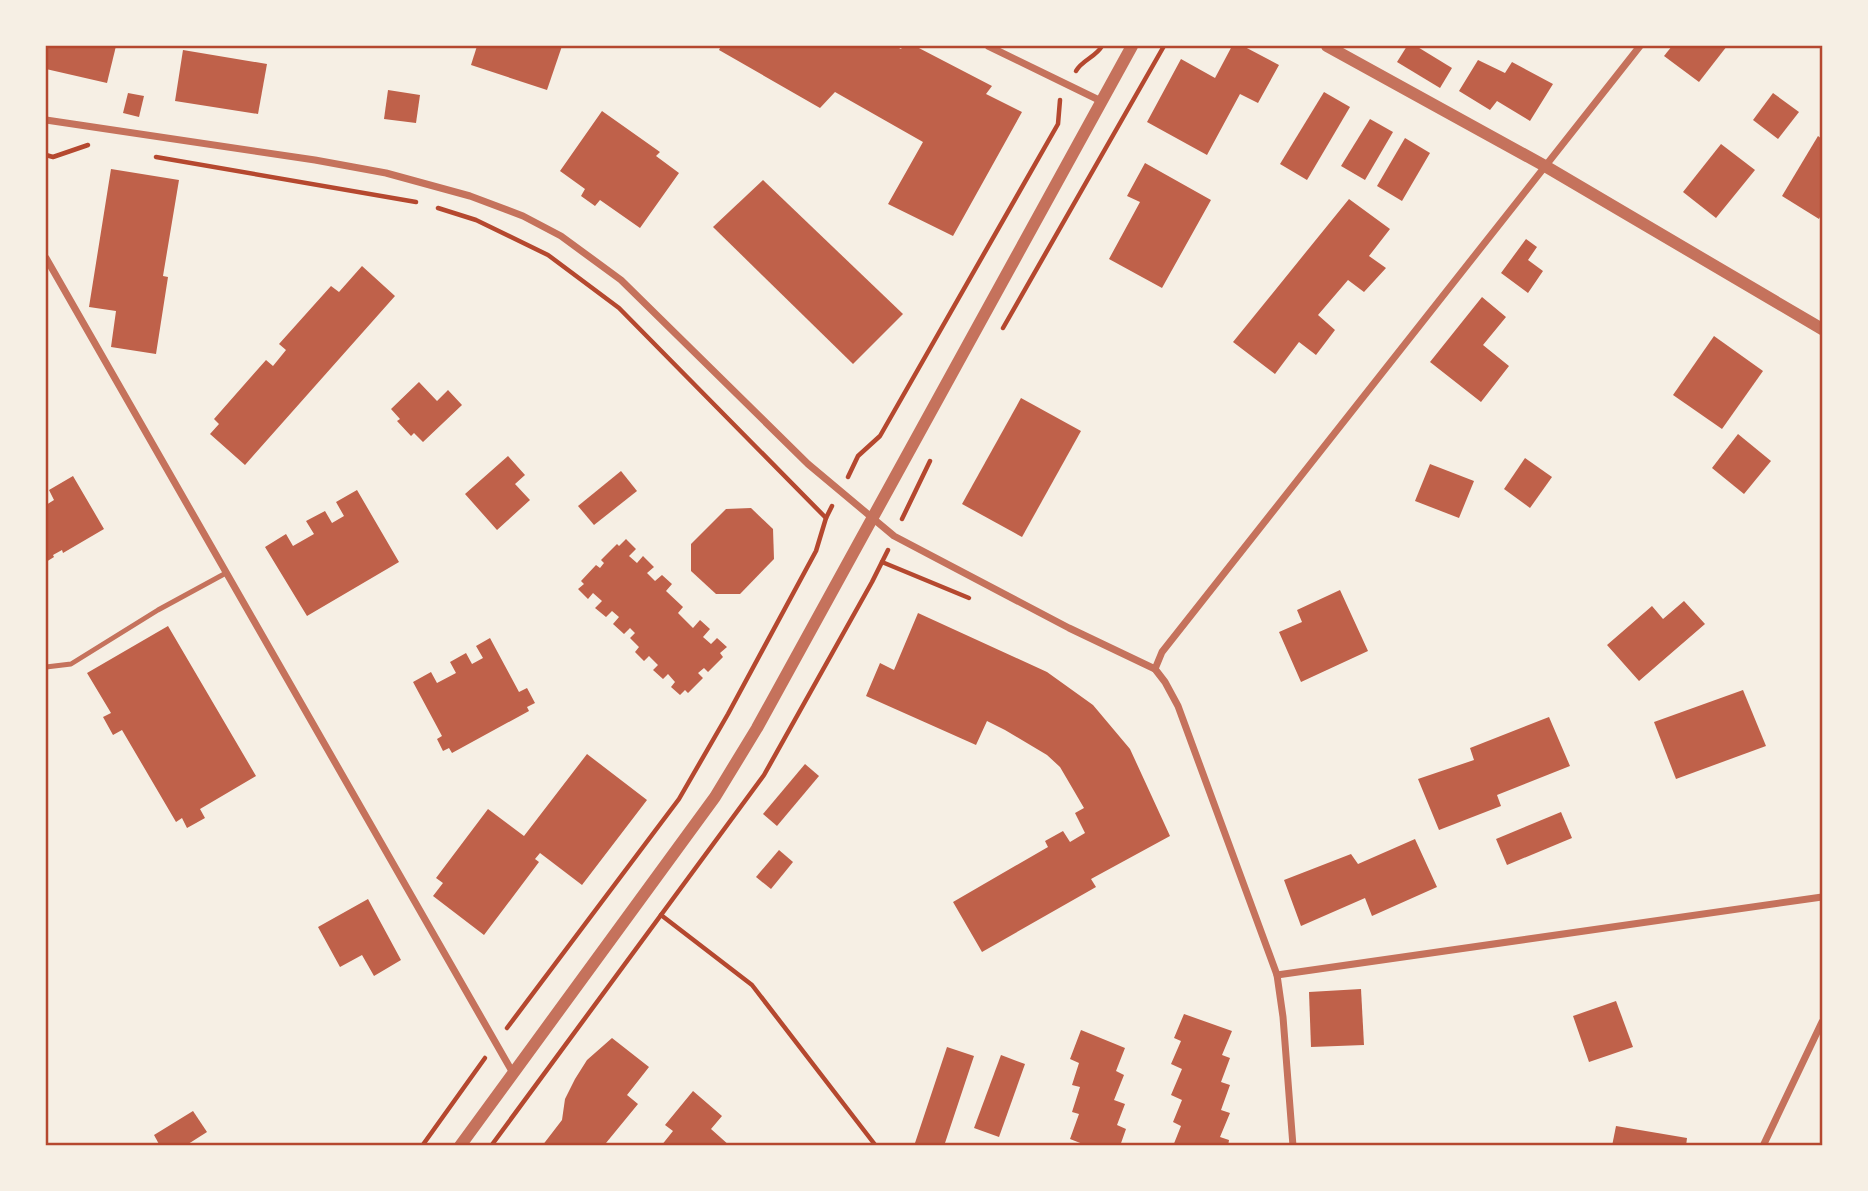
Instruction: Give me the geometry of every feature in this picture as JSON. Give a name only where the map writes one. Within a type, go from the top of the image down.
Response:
[{"type":"street","points":[[988,46],[1101,101]]},
{"type":"street","points":[[460,1146],[715,797],[757,729],[871,517],[1132,46]]},
{"type":"street","points":[[1327,46],[1545,166],[1822,329]]},
{"type":"street","points":[[1155,669],[1163,652],[1640,46]]},
{"type":"street","points":[[46,120],[386,173],[470,196],[523,216],[561,236],[621,280],[808,464],[894,536],[1069,628],[1155,669],[1178,706],[1277,975],[1293,1146]]},
{"type":"street","points":[[46,258],[513,1073]]},
{"type":"street","points":[[1277,975],[1822,897]]},
{"type":"street","points":[[1763,1146],[1822,1022]]},
{"type":"lane","points":[[46,667],[71,664],[158,610],[226,573]]},
{"type":"path","points":[[422,1146],[679,799],[816,551],[826,518],[858,456],[880,436],[1058,124],[1058,104],[1080,63],[1100,51],[1102,46]]},
{"type":"path","points":[[46,155],[53,157],[87,145],[100,147]]},
{"type":"path","points":[[154,156],[420,203]]},
{"type":"path","points":[[431,206],[475,220],[548,255],[619,308],[826,518]]},
{"type":"path","points":[[882,562],[970,598]]},
{"type":"path","points":[[661,915],[752,985],[876,1146]]},
{"type":"building","points":[[46,46],[116,46],[107,83],[46,69]]},
{"type":"building","points":[[477,46],[562,46],[547,90],[471,65]]},
{"type":"building","points":[[721,46],[895,46],[901,49],[903,46],[915,46],[992,86],[986,94],[1022,112],[953,236],[888,204],[923,142],[835,92],[820,108],[719,50]]},
{"type":"building","points":[[1232,46],[1243,46],[1279,65],[1258,103],[1240,94],[1207,155],[1147,122],[1181,59],[1215,78]]},
{"type":"building","points":[[1407,46],[1416,46],[1452,68],[1440,88],[1397,62]]},
{"type":"building","points":[[1672,46],[1727,46],[1699,82],[1664,56]]},
{"type":"building","points":[[183,50],[267,64],[258,114],[175,101]]},
{"type":"building","points":[[1478,60],[1505,73],[1512,62],[1553,84],[1530,121],[1497,101],[1490,110],[1459,91]]},
{"type":"building","points":[[388,90],[420,95],[416,123],[384,119]]},
{"type":"building","points":[[1324,92],[1350,107],[1307,180],[1280,164]]},
{"type":"building","points":[[128,93],[144,96],[139,117],[123,113]]},
{"type":"building","points":[[1773,93],[1799,112],[1778,139],[1753,120]]},
{"type":"building","points":[[602,111],[660,152],[656,156],[679,173],[640,228],[600,200],[595,206],[581,196],[585,189],[560,171]]},
{"type":"building","points":[[1370,119],[1393,132],[1365,180],[1341,166]]},
{"type":"building","points":[[1818,136],[1822,139],[1822,213],[1819,219],[1782,196]]},
{"type":"building","points":[[1405,138],[1430,153],[1402,201],[1377,186]]},
{"type":"building","points":[[1721,144],[1755,170],[1716,218],[1683,192]]},
{"type":"building","points":[[1145,163],[1211,200],[1162,288],[1109,259],[1140,202],[1127,196]]},
{"type":"building","points":[[111,169],[179,180],[163,276],[168,277],[156,354],[111,347],[116,311],[89,307]]},
{"type":"building","points":[[763,180],[903,314],[853,364],[713,227]]},
{"type":"building","points":[[1349,199],[1390,229],[1369,256],[1386,268],[1364,292],[1348,280],[1318,315],[1335,330],[1316,355],[1299,342],[1275,374],[1233,342]]},
{"type":"building","points":[[1526,239],[1537,247],[1528,260],[1543,271],[1528,293],[1501,273]]},
{"type":"building","points":[[362,266],[395,296],[245,465],[210,434],[219,424],[214,419],[266,360],[273,366],[286,350],[279,344],[331,286],[339,292]]},
{"type":"building","points":[[1482,297],[1506,317],[1483,345],[1509,366],[1481,402],[1430,362]]},
{"type":"building","points":[[1714,336],[1763,371],[1722,429],[1673,395]]},
{"type":"building","points":[[419,382],[437,401],[448,390],[462,405],[423,442],[414,433],[411,436],[397,421],[400,419],[391,409]]},
{"type":"building","points":[[1021,398],[1081,431],[1022,537],[962,504]]},
{"type":"building","points":[[1738,434],[1771,461],[1744,494],[1712,468]]},
{"type":"building","points":[[508,456],[525,475],[515,484],[530,500],[497,530],[465,494]]},
{"type":"building","points":[[1525,458],[1552,477],[1530,508],[1504,489]]},
{"type":"building","points":[[1430,464],[1474,481],[1459,518],[1415,501]]},
{"type":"building","points":[[621,471],[637,491],[594,525],[578,506]]},
{"type":"building","points":[[73,476],[104,529],[63,553],[62,550],[53,555],[54,557],[46,562],[46,505],[54,500],[49,490]]},
{"type":"building","points":[[357,490],[399,562],[307,616],[265,547],[286,534],[293,546],[314,534],[306,521],[325,511],[332,523],[344,516],[336,502]]},
{"type":"building","points":[[751,508],[773,529],[774,559],[740,594],[716,594],[691,571],[691,544],[726,509]]},
{"type":"building","points":[[626,539],[636,549],[629,556],[637,563],[643,556],[654,567],[647,573],[655,581],[662,575],[672,584],[666,591],[683,607],[678,613],[693,628],[700,620],[710,629],[703,637],[711,644],[717,638],[727,647],[720,653],[723,657],[708,672],[704,668],[698,673],[703,678],[688,693],[685,690],[680,695],[671,687],[675,682],[668,674],[663,679],[653,670],[658,665],[649,656],[644,661],[635,652],[639,647],[630,638],[635,633],[630,628],[624,634],[613,624],[619,617],[612,611],[606,617],[595,608],[602,601],[593,593],[588,599],[578,589],[584,584],[581,581],[596,565],[600,568],[604,563],[601,560]]},
{"type":"building","points":[[1340,590],[1368,651],[1301,682],[1279,632],[1302,622],[1297,610]]},
{"type":"building","points":[[1684,601],[1705,624],[1639,681],[1607,645],[1652,606],[1663,619]]},
{"type":"building","points":[[918,613],[1047,672],[1093,705],[1130,749],[1170,836],[1091,879],[1096,887],[982,952],[953,902],[1048,847],[1045,841],[1063,831],[1070,842],[1085,833],[1075,813],[1084,808],[1060,767],[1047,755],[1005,730],[987,721],[976,745],[866,696],[880,663],[894,670]]},
{"type":"building","points":[[168,626],[256,776],[200,809],[205,818],[187,828],[182,818],[176,822],[122,730],[113,735],[103,717],[111,713],[87,673]]},
{"type":"building","points":[[490,638],[519,692],[527,688],[535,703],[527,707],[529,711],[452,753],[449,748],[443,751],[437,739],[442,736],[413,682],[431,672],[437,683],[456,673],[450,662],[466,653],[472,664],[483,658],[476,646]]},
{"type":"building","points":[[1743,690],[1766,746],[1676,779],[1654,722]]},
{"type":"building","points":[[1549,717],[1570,766],[1497,795],[1501,806],[1439,830],[1418,779],[1474,760],[1470,748]]},
{"type":"building","points":[[587,754],[647,800],[582,885],[540,853],[535,859],[539,862],[484,935],[433,896],[443,883],[436,878],[488,809],[524,836]]},
{"type":"building","points":[[805,764],[819,776],[777,826],[763,814]]},
{"type":"building","points":[[1561,812],[1572,838],[1507,865],[1496,839]]},
{"type":"building","points":[[1415,839],[1437,887],[1372,916],[1365,898],[1301,926],[1284,880],[1351,854],[1358,864]]},
{"type":"building","points":[[779,850],[793,862],[771,889],[756,877]]},
{"type":"building","points":[[368,899],[401,960],[374,976],[362,955],[340,967],[318,927]]},
{"type":"building","points":[[1361,989],[1364,1045],[1311,1047],[1309,992]]},
{"type":"building","points":[[1616,1001],[1633,1047],[1589,1062],[1573,1016]]},
{"type":"building","points":[[1184,1014],[1232,1031],[1222,1055],[1230,1058],[1221,1082],[1230,1085],[1221,1110],[1230,1113],[1220,1137],[1229,1140],[1228,1146],[1173,1146],[1181,1126],[1173,1122],[1182,1100],[1171,1095],[1182,1069],[1171,1064],[1181,1041],[1174,1038]]},
{"type":"building","points":[[1081,1030],[1125,1048],[1116,1071],[1124,1075],[1114,1100],[1125,1104],[1117,1125],[1126,1129],[1120,1146],[1088,1146],[1070,1139],[1079,1114],[1072,1112],[1080,1087],[1072,1085],[1079,1063],[1070,1059]]},
{"type":"building","points":[[612,1038],[649,1067],[627,1095],[638,1104],[606,1143],[609,1146],[542,1146],[562,1120],[565,1099],[587,1060]]},
{"type":"building","points":[[947,1047],[974,1056],[944,1146],[914,1146]]},
{"type":"building","points":[[1001,1055],[1025,1064],[999,1137],[974,1128]]},
{"type":"building","points":[[693,1091],[722,1116],[711,1129],[730,1146],[661,1146],[673,1131],[665,1125]]},
{"type":"building","points":[[193,1111],[207,1132],[185,1146],[160,1146],[154,1135]]},
{"type":"building","points":[[1616,1126],[1687,1138],[1686,1146],[1612,1146]]}]
